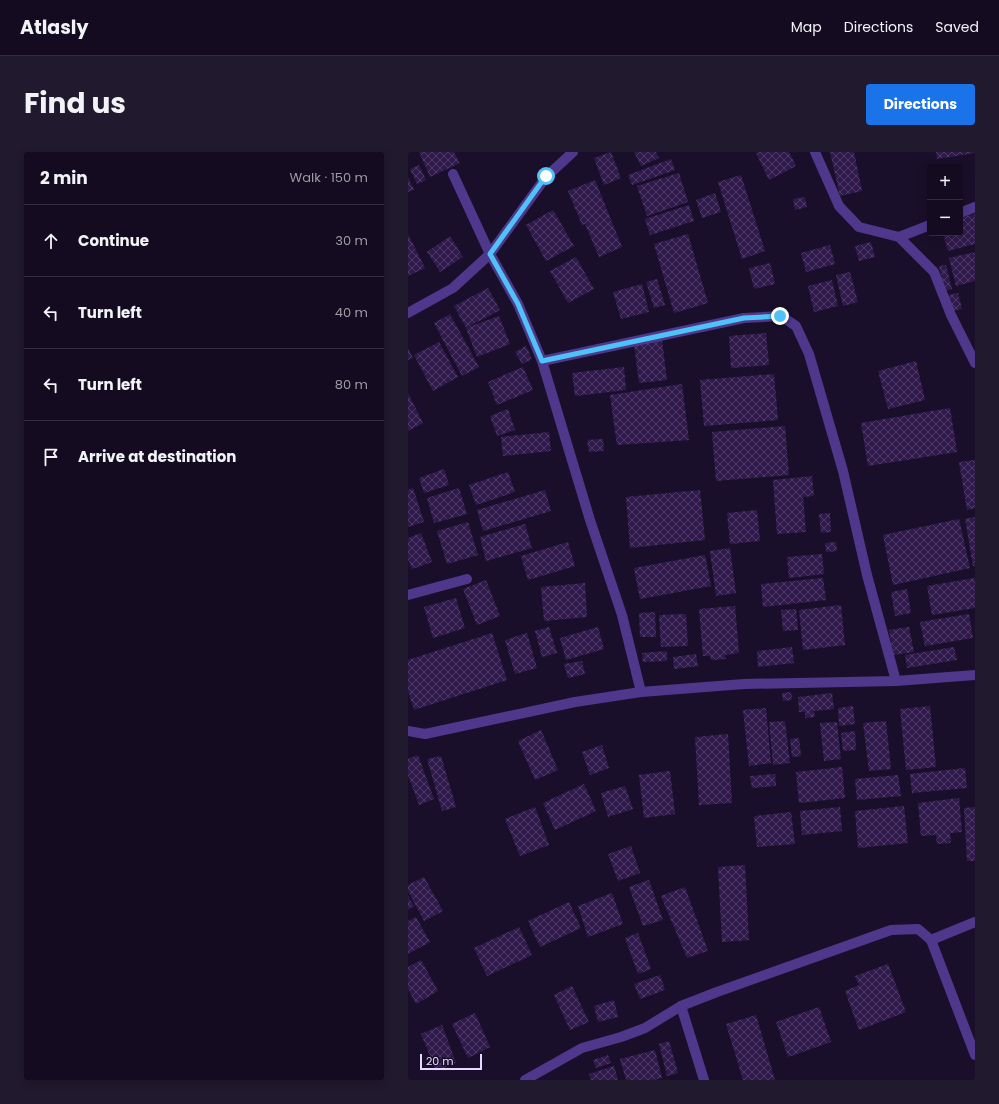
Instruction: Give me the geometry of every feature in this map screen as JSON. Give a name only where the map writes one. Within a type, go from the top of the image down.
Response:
[{"type":"street","points":[[408,312],[453,288],[490,254],[546,176],[573,152]]},
{"type":"street","points":[[815,152],[839,206],[859,227],[899,237],[934,272],[951,315],[975,363]]},
{"type":"street","points":[[453,174],[490,254],[518,304],[542,361],[590,520],[622,615],[641,692]]},
{"type":"street","points":[[963,212],[975,207]]},
{"type":"street","points":[[899,237],[927,226]]},
{"type":"street","points":[[542,361],[744,318],[780,316],[796,326],[809,354],[843,471],[867,575],[896,681]]},
{"type":"street","points":[[408,595],[467,579]]},
{"type":"street","points":[[408,731],[425,734],[575,702],[641,692],[744,684],[896,681],[975,675]]},
{"type":"street","points":[[931,940],[975,922]]},
{"type":"street","points":[[525,1080],[582,1048],[621,1037],[645,1028],[681,1006],[891,930],[918,929],[931,940],[975,1055]]},
{"type":"street","points":[[681,1006],[704,1080]]},
{"type":"building","points":[[419,152],[454,152],[460,163],[430,177]]},
{"type":"building","points":[[611,152],[621,178],[604,185],[594,158]]},
{"type":"building","points":[[634,152],[656,152],[659,158],[641,166]]},
{"type":"building","points":[[789,152],[796,166],[769,180],[756,153]]},
{"type":"building","points":[[830,152],[854,152],[862,191],[840,196]]},
{"type":"building","points":[[936,152],[975,152],[975,153],[937,159]]},
{"type":"building","points":[[671,159],[675,170],[632,185],[628,175]]},
{"type":"building","points":[[419,165],[426,180],[417,184],[410,169]]},
{"type":"building","points":[[679,173],[688,202],[647,216],[637,186]]},
{"type":"building","points":[[741,175],[765,251],[742,259],[718,182]]},
{"type":"building","points":[[408,177],[414,190],[408,192]]},
{"type":"building","points":[[595,180],[622,247],[599,257],[585,224],[582,225],[568,191]]},
{"type":"building","points":[[715,193],[721,212],[702,218],[696,200]]},
{"type":"building","points":[[805,197],[807,207],[795,210],[793,199]]},
{"type":"building","points":[[689,205],[694,221],[650,235],[645,219]]},
{"type":"building","points":[[553,210],[574,246],[546,261],[526,225]]},
{"type":"building","points":[[975,214],[975,244],[948,251],[944,236],[963,236],[963,217]]},
{"type":"building","points":[[408,234],[425,268],[408,276]]},
{"type":"building","points":[[688,234],[708,303],[674,313],[654,244]]},
{"type":"building","points":[[450,236],[463,257],[440,272],[427,252]]},
{"type":"building","points":[[871,242],[875,257],[859,261],[855,246]]},
{"type":"building","points":[[830,245],[835,264],[806,272],[801,253]]},
{"type":"building","points":[[975,252],[975,281],[956,286],[949,258]]},
{"type":"building","points":[[576,257],[594,289],[568,303],[550,271]]},
{"type":"building","points":[[770,263],[775,284],[754,289],[749,268]]},
{"type":"building","points":[[946,265],[952,289],[945,291],[939,266]]},
{"type":"building","points":[[850,272],[858,302],[843,306],[836,275]]},
{"type":"building","points":[[657,279],[665,305],[654,308],[646,282]]},
{"type":"building","points":[[832,280],[838,306],[814,312],[808,286]]},
{"type":"building","points":[[642,284],[649,312],[621,319],[613,292]]},
{"type":"building","points":[[488,288],[500,310],[466,328],[454,306]]},
{"type":"building","points":[[958,293],[962,309],[952,311],[948,295]]},
{"type":"building","points":[[450,314],[479,367],[462,376],[434,323]]},
{"type":"building","points":[[499,316],[510,344],[477,357],[466,328]]},
{"type":"building","points":[[766,333],[769,365],[731,368],[729,336]]},
{"type":"building","points":[[662,340],[667,380],[639,383],[634,344]]},
{"type":"building","points":[[439,342],[458,377],[433,391],[414,355]]},
{"type":"building","points":[[526,346],[532,359],[522,364],[515,352]]},
{"type":"building","points":[[408,348],[413,358],[408,360]]},
{"type":"building","points":[[916,361],[925,400],[888,409],[878,371]]},
{"type":"building","points":[[523,367],[533,390],[497,405],[488,382]]},
{"type":"building","points":[[624,367],[626,390],[575,396],[572,373]]},
{"type":"building","points":[[774,374],[778,420],[704,426],[700,380]]},
{"type":"building","points":[[682,384],[689,440],[617,445],[610,395]]},
{"type":"building","points":[[408,393],[423,423],[408,431]]},
{"type":"building","points":[[950,408],[957,452],[868,466],[861,423]]},
{"type":"building","points":[[508,409],[515,430],[497,436],[490,416]]},
{"type":"building","points":[[785,426],[789,475],[716,481],[712,432]]},
{"type":"building","points":[[549,432],[551,451],[503,456],[501,437]]},
{"type":"building","points":[[603,439],[604,451],[589,452],[587,440]]},
{"type":"building","points":[[975,460],[975,508],[967,510],[959,462]]},
{"type":"building","points":[[444,469],[449,485],[424,493],[419,478]]},
{"type":"building","points":[[508,472],[515,492],[476,505],[469,485]]},
{"type":"building","points":[[812,476],[814,496],[803,497],[806,532],[777,534],[773,480]]},
{"type":"building","points":[[413,488],[424,522],[408,527],[408,490]]},
{"type":"building","points":[[459,488],[467,514],[434,523],[427,498]]},
{"type":"building","points":[[545,490],[551,511],[483,531],[477,510]]},
{"type":"building","points":[[700,490],[705,540],[630,548],[626,497]]},
{"type":"building","points":[[757,510],[760,541],[730,544],[727,513]]},
{"type":"building","points":[[830,513],[831,532],[821,533],[819,514]]},
{"type":"building","points":[[975,517],[975,566],[973,566],[965,519]]},
{"type":"building","points":[[959,519],[970,568],[893,585],[883,535]]},
{"type":"building","points":[[468,522],[478,555],[447,564],[437,531]]},
{"type":"building","points":[[525,524],[532,548],[486,561],[480,537]]},
{"type":"building","points":[[421,533],[432,562],[412,569],[408,559],[408,538]]},
{"type":"building","points":[[568,542],[575,566],[528,580],[521,556]]},
{"type":"building","points":[[836,542],[837,551],[826,552],[825,543]]},
{"type":"building","points":[[730,548],[736,593],[716,596],[710,551]]},
{"type":"building","points":[[822,554],[824,574],[789,578],[787,557]]},
{"type":"building","points":[[705,555],[711,586],[640,599],[634,568]]},
{"type":"building","points":[[823,578],[826,600],[763,607],[761,584]]},
{"type":"building","points":[[975,578],[975,608],[932,615],[927,586]]},
{"type":"building","points":[[486,580],[500,616],[477,625],[463,589]]},
{"type":"building","points":[[585,583],[587,617],[544,621],[541,587]]},
{"type":"building","points":[[907,589],[911,613],[895,616],[891,592]]},
{"type":"building","points":[[456,598],[465,628],[433,638],[424,607]]},
{"type":"building","points":[[841,605],[845,645],[803,650],[799,610]]},
{"type":"building","points":[[735,606],[739,653],[725,655],[726,659],[711,660],[710,656],[703,656],[699,609]]},
{"type":"building","points":[[796,609],[798,630],[783,631],[781,610]]},
{"type":"building","points":[[655,612],[656,637],[640,637],[639,613]]},
{"type":"building","points":[[686,614],[688,646],[661,647],[659,615]]},
{"type":"building","points":[[969,614],[973,638],[925,646],[920,622]]},
{"type":"building","points":[[549,627],[557,653],[542,657],[535,631]]},
{"type":"building","points":[[598,627],[604,649],[566,660],[560,638]]},
{"type":"building","points":[[909,627],[914,652],[893,655],[889,630]]},
{"type":"building","points":[[492,633],[507,680],[414,710],[408,691],[408,660]]},
{"type":"building","points":[[527,633],[537,668],[515,674],[505,640]]},
{"type":"building","points":[[792,647],[794,663],[758,667],[757,651]]},
{"type":"building","points":[[954,647],[957,660],[907,668],[905,655]]},
{"type":"building","points":[[667,651],[667,661],[643,662],[642,653]]},
{"type":"building","points":[[696,654],[698,666],[674,669],[673,657]]},
{"type":"building","points":[[582,661],[585,674],[568,678],[564,664]]},
{"type":"building","points":[[791,692],[792,700],[783,701],[782,693]]},
{"type":"building","points":[[832,693],[834,709],[814,711],[815,717],[805,718],[805,712],[799,712],[798,697]]},
{"type":"building","points":[[853,706],[855,724],[839,726],[838,708]]},
{"type":"building","points":[[930,706],[936,767],[906,770],[900,709]]},
{"type":"building","points":[[766,708],[771,763],[749,766],[743,710]]},
{"type":"building","points":[[785,721],[790,763],[773,765],[769,722]]},
{"type":"building","points":[[886,721],[891,769],[869,771],[863,723]]},
{"type":"building","points":[[837,722],[841,759],[824,761],[820,723]]},
{"type":"building","points":[[541,730],[558,770],[535,780],[518,741]]},
{"type":"building","points":[[855,731],[856,750],[843,751],[841,733]]},
{"type":"building","points":[[728,734],[732,803],[699,805],[695,737]]},
{"type":"building","points":[[799,738],[801,756],[792,757],[790,739]]},
{"type":"building","points":[[602,745],[609,768],[590,775],[582,752]]},
{"type":"building","points":[[418,755],[434,799],[419,805],[408,775],[408,759]]},
{"type":"building","points":[[441,756],[456,807],[442,811],[427,759]]},
{"type":"building","points":[[842,767],[845,798],[799,803],[796,772]]},
{"type":"building","points":[[965,768],[967,788],[912,793],[910,774]]},
{"type":"building","points":[[670,771],[675,814],[644,818],[639,775]]},
{"type":"building","points":[[775,774],[776,786],[752,788],[750,776]]},
{"type":"building","points":[[898,775],[901,796],[857,800],[855,779]]},
{"type":"building","points":[[584,784],[596,811],[555,830],[543,803]]},
{"type":"building","points":[[625,786],[633,809],[608,817],[601,793]]},
{"type":"building","points":[[959,798],[962,832],[950,833],[951,843],[937,844],[936,835],[921,836],[918,803]]},
{"type":"building","points":[[904,806],[908,843],[858,848],[855,811]]},
{"type":"building","points":[[535,807],[549,845],[520,856],[505,819]]},
{"type":"building","points":[[840,807],[842,831],[802,835],[800,811]]},
{"type":"building","points":[[975,807],[975,861],[967,861],[964,808]]},
{"type":"building","points":[[791,812],[795,844],[757,847],[754,816]]},
{"type":"building","points":[[631,846],[640,873],[618,881],[608,854]]},
{"type":"building","points":[[745,865],[749,940],[722,942],[718,867]]},
{"type":"building","points":[[424,877],[443,911],[424,921],[408,891],[408,885]]},
{"type":"building","points":[[649,880],[663,920],[643,926],[629,887]]},
{"type":"building","points":[[685,887],[708,951],[687,958],[661,896]]},
{"type":"building","points":[[612,893],[623,924],[588,937],[578,906]]},
{"type":"building","points":[[408,896],[414,906],[408,910]]},
{"type":"building","points":[[569,902],[581,928],[540,947],[528,921]]},
{"type":"building","points":[[416,917],[430,942],[408,954],[408,921]]},
{"type":"building","points":[[519,927],[532,955],[487,976],[474,948]]},
{"type":"building","points":[[638,933],[651,969],[638,974],[625,938]]},
{"type":"building","points":[[421,960],[438,991],[416,1004],[408,989],[408,967]]},
{"type":"building","points":[[888,964],[906,1012],[859,1030],[845,991],[859,985],[855,976]]},
{"type":"building","points":[[660,975],[665,990],[640,999],[634,984]]},
{"type":"building","points":[[572,986],[589,1022],[570,1030],[554,995]]},
{"type":"building","points":[[614,1000],[618,1017],[598,1022],[594,1006]]},
{"type":"building","points":[[819,1007],[831,1042],[788,1057],[776,1022]]},
{"type":"building","points":[[475,1013],[490,1047],[468,1058],[452,1024]]},
{"type":"building","points":[[756,1015],[775,1080],[743,1080],[726,1024]]},
{"type":"building","points":[[442,1025],[456,1063],[436,1071],[421,1034]]},
{"type":"building","points":[[669,1041],[678,1073],[667,1076],[659,1044]]},
{"type":"building","points":[[655,1050],[662,1078],[653,1080],[626,1080],[620,1059]]},
{"type":"building","points":[[608,1055],[611,1063],[596,1068],[593,1060]]},
{"type":"building","points":[[614,1066],[618,1080],[591,1080],[589,1074]]},
{"type":"route","points":[[546,176],[490,254],[518,304],[542,361],[744,318],[780,316]]}]
